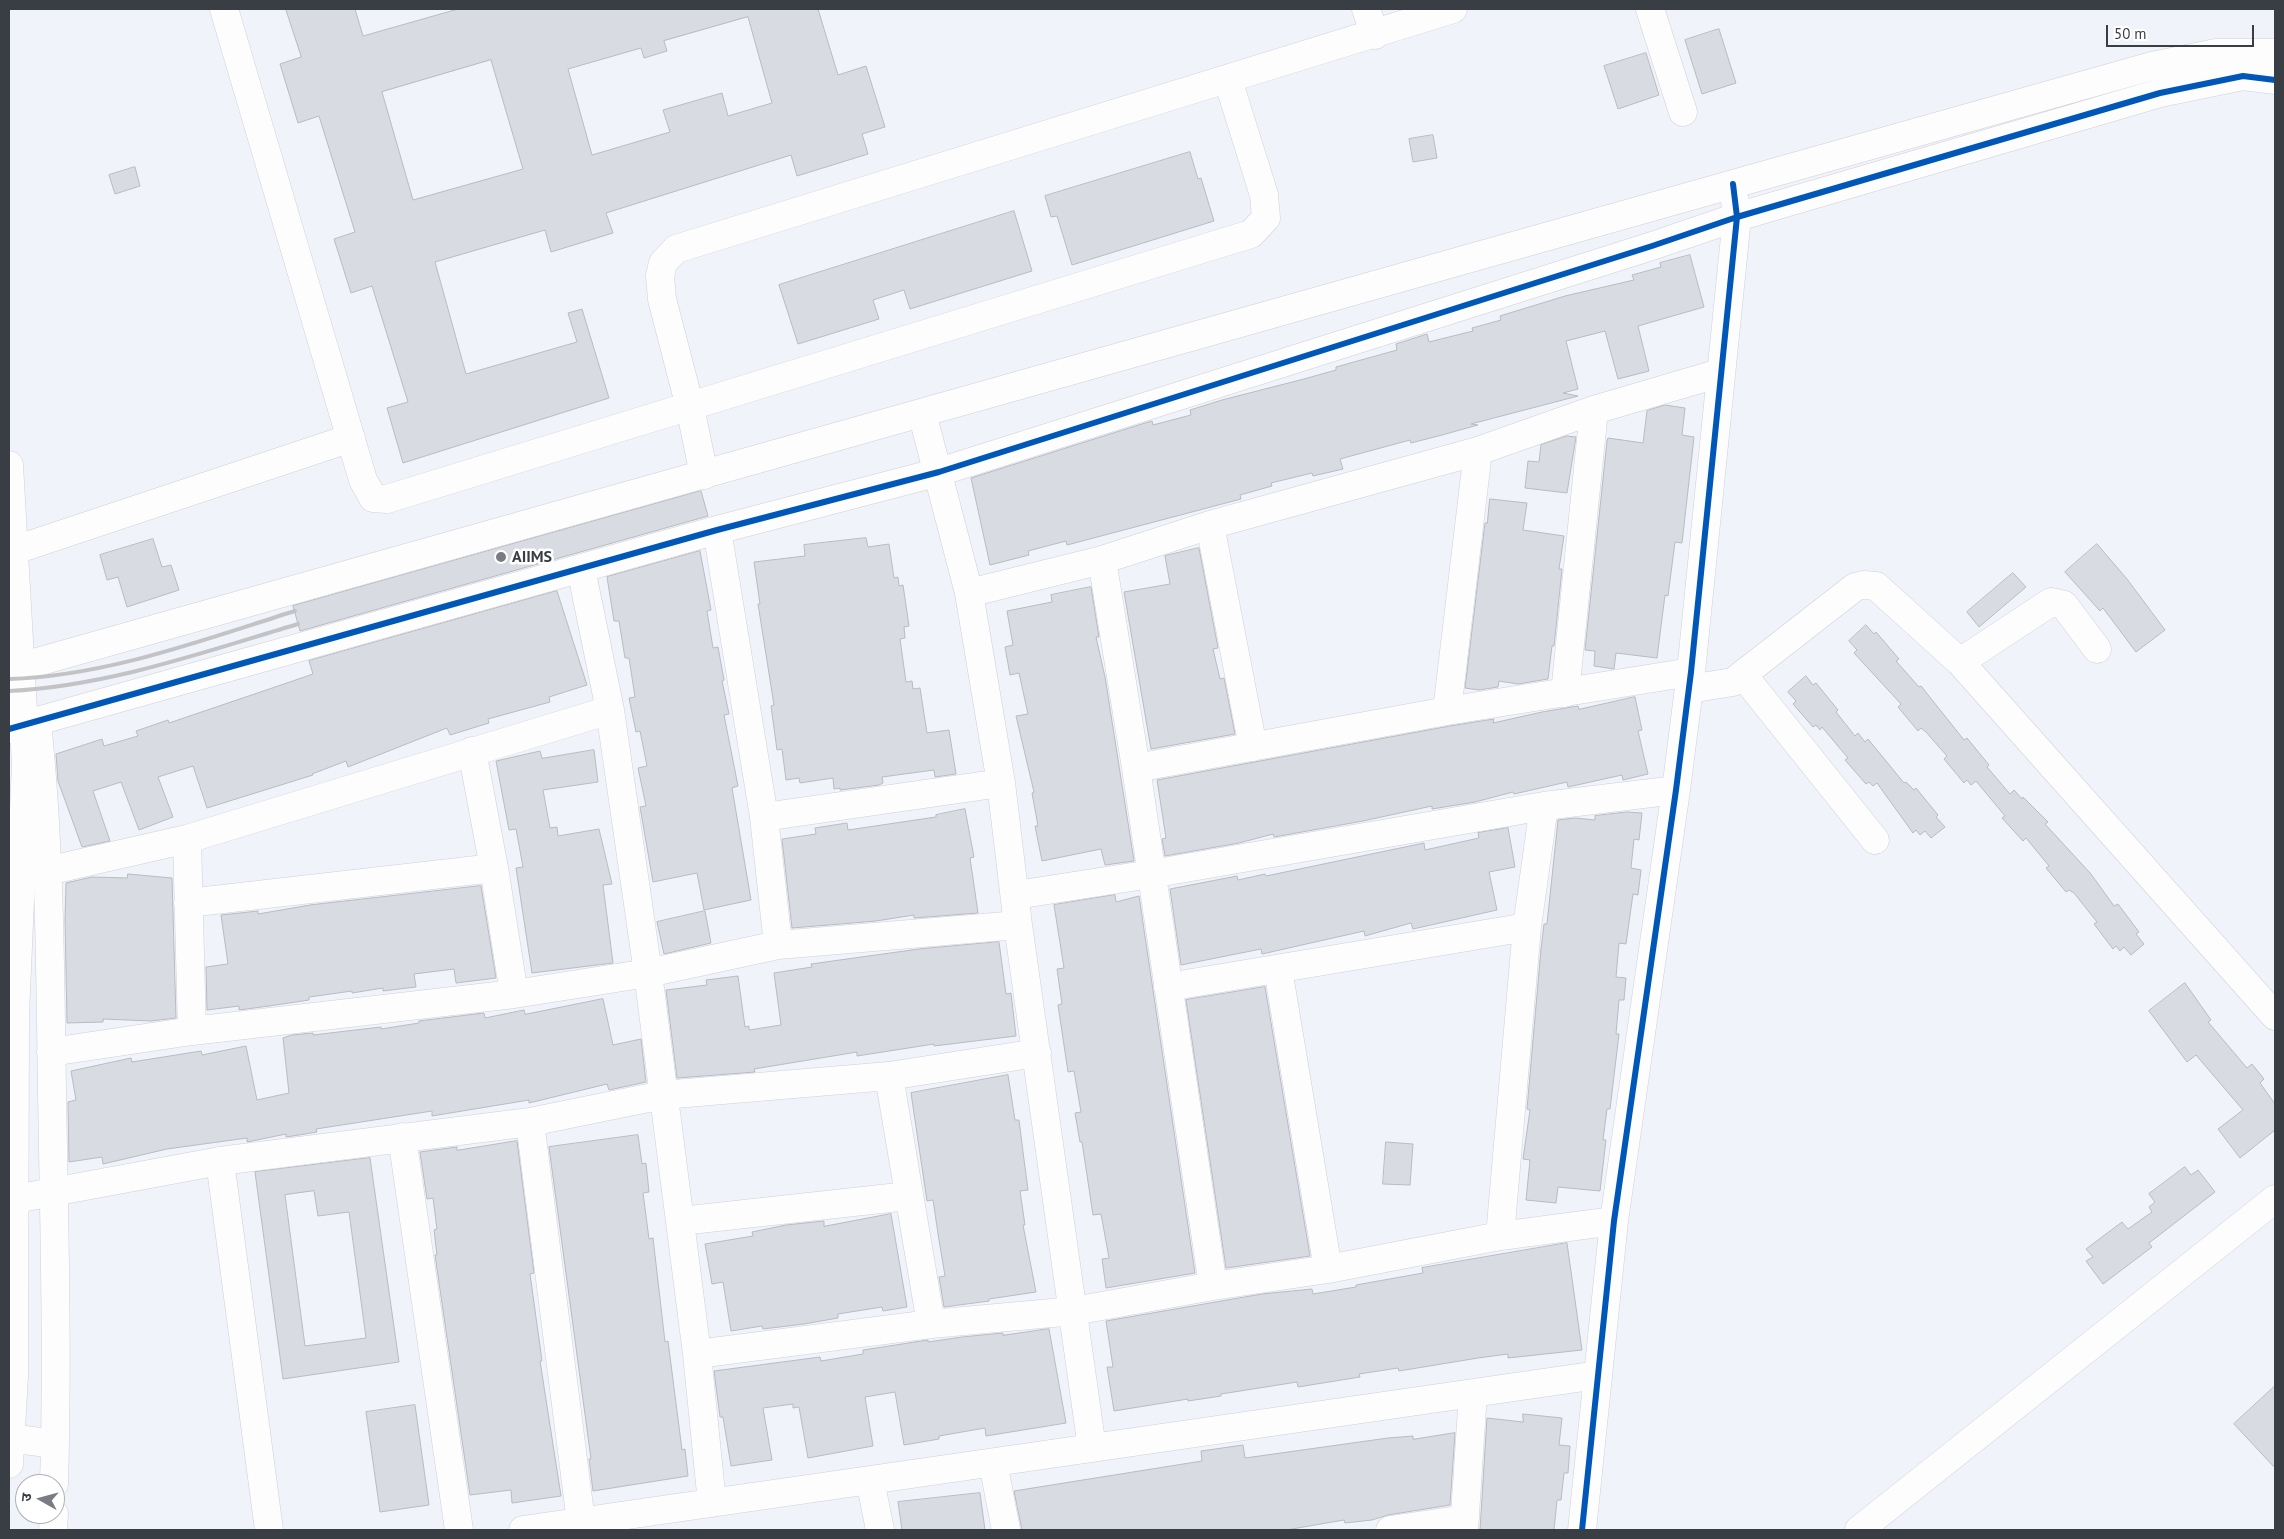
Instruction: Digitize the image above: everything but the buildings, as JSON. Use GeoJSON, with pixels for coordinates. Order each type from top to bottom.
{"type":"FeatureCollection","features":[{"type":"Feature","properties":{"kind":"street"},"geometry":{"type":"LineString","coordinates":[[224,9],[364,480],[373,498],[387,499],[1251,234],[1266,218],[1264,195],[1228,80]]}},
{"type":"Feature","properties":{"kind":"street"},"geometry":{"type":"LineString","coordinates":[[1366,9],[1375,35]]}},
{"type":"Feature","properties":{"kind":"street"},"geometry":{"type":"LineString","coordinates":[[704,475],[690,407],[662,299],[660,276],[663,263],[676,249],[1375,35],[1453,9]]}},
{"type":"Feature","properties":{"kind":"street"},"geometry":{"type":"LineString","coordinates":[[1650,9],[1683,112]]}},
{"type":"Feature","properties":{"kind":"street"},"geometry":{"type":"LineString","coordinates":[[15,668],[2184,58],[2216,53],[2275,53]]}},
{"type":"Feature","properties":{"kind":"street"},"geometry":{"type":"LineString","coordinates":[[24,726],[717,530],[939,472],[1652,246],[1737,217],[2160,92],[2243,76],[2275,80]]}},
{"type":"Feature","properties":{"kind":"street"},"geometry":{"type":"LineString","coordinates":[[1582,1530],[1614,1221],[1690,681],[1737,217],[1733,184]]}},
{"type":"Feature","properties":{"kind":"street"},"geometry":{"type":"LineString","coordinates":[[969,593],[1102,560],[1210,525],[1478,451],[1594,410],[1720,373]]}},
{"type":"Feature","properties":{"kind":"street"},"geometry":{"type":"LineString","coordinates":[[1565,692],[1594,410]]}},
{"type":"Feature","properties":{"kind":"street"},"geometry":{"type":"LineString","coordinates":[[922,413],[939,472],[969,593],[1001,783],[1016,895],[1018,925],[1092,1448]]}},
{"type":"Feature","properties":{"kind":"street"},"geometry":{"type":"LineString","coordinates":[[15,550],[351,438]]}},
{"type":"Feature","properties":{"kind":"street"},"geometry":{"type":"LineString","coordinates":[[1447,711],[1478,451]]}},
{"type":"Feature","properties":{"kind":"street"},"geometry":{"type":"LineString","coordinates":[[9,465],[15,550],[15,668],[24,726],[26,764],[15,1014],[15,1200],[10,1447],[55,1444]]}},
{"type":"Feature","properties":{"kind":"street"},"geometry":{"type":"LineString","coordinates":[[1210,525],[1253,747]]}},
{"type":"Feature","properties":{"kind":"street"},"geometry":{"type":"LineString","coordinates":[[717,530],[764,817],[778,945]]}},
{"type":"Feature","properties":{"kind":"street"},"geometry":{"type":"LineString","coordinates":[[1102,560],[1136,768],[1214,1286]]}},
{"type":"Feature","properties":{"kind":"street"},"geometry":{"type":"LineString","coordinates":[[581,569],[610,710],[648,973],[681,1221],[712,1503]]}},
{"type":"Feature","properties":{"kind":"street"},"geometry":{"type":"LineString","coordinates":[[1136,768],[1447,711],[1565,692],[1690,681],[1724,685],[1743,675],[1856,587],[1863,584],[1876,586],[1960,662],[2275,1016]]}},
{"type":"Feature","properties":{"kind":"street"},"geometry":{"type":"LineString","coordinates":[[1960,662],[2051,602],[2064,605],[2097,649]]}},
{"type":"Feature","properties":{"kind":"street"},"geometry":{"type":"LineString","coordinates":[[1743,675],[1875,840]]}},
{"type":"Feature","properties":{"kind":"street"},"geometry":{"type":"LineString","coordinates":[[47,871],[187,839],[610,710]]}},
{"type":"Feature","properties":{"kind":"street"},"geometry":{"type":"LineString","coordinates":[[24,726],[44,791],[54,1193],[54,1474]]}},
{"type":"Feature","properties":{"kind":"street"},"geometry":{"type":"LineString","coordinates":[[472,751],[494,868],[514,994]]}},
{"type":"Feature","properties":{"kind":"street"},"geometry":{"type":"LineString","coordinates":[[764,817],[1001,783]]}},
{"type":"Feature","properties":{"kind":"street"},"geometry":{"type":"LineString","coordinates":[[1016,895],[1152,874],[1544,806],[1676,790]]}},
{"type":"Feature","properties":{"kind":"street"},"geometry":{"type":"LineString","coordinates":[[1500,1236],[1527,927],[1544,806]]}},
{"type":"Feature","properties":{"kind":"street"},"geometry":{"type":"LineString","coordinates":[[187,839],[192,1031]]}},
{"type":"Feature","properties":{"kind":"street"},"geometry":{"type":"LineString","coordinates":[[188,903],[494,868]]}},
{"type":"Feature","properties":{"kind":"street"},"geometry":{"type":"LineString","coordinates":[[51,1052],[192,1031],[514,994],[648,973],[778,945],[1018,925]]}},
{"type":"Feature","properties":{"kind":"street"},"geometry":{"type":"LineString","coordinates":[[1168,987],[1527,927]]}},
{"type":"Feature","properties":{"kind":"street"},"geometry":{"type":"LineString","coordinates":[[1278,969],[1328,1269]]}},
{"type":"Feature","properties":{"kind":"street"},"geometry":{"type":"LineString","coordinates":[[15,1200],[220,1161],[530,1122],[663,1095],[889,1076],[1037,1052]]}},
{"type":"Feature","properties":{"kind":"street"},"geometry":{"type":"LineString","coordinates":[[889,1076],[931,1324]]}},
{"type":"Feature","properties":{"kind":"street"},"geometry":{"type":"LineString","coordinates":[[530,1122],[581,1522]]}},
{"type":"Feature","properties":{"kind":"street"},"geometry":{"type":"LineString","coordinates":[[402,1138],[459,1530]]}},
{"type":"Feature","properties":{"kind":"street"},"geometry":{"type":"LineString","coordinates":[[220,1161],[269,1530]]}},
{"type":"Feature","properties":{"kind":"street"},"geometry":{"type":"LineString","coordinates":[[681,1221],[908,1196]]}},
{"type":"Feature","properties":{"kind":"street"},"geometry":{"type":"LineString","coordinates":[[1859,1530],[2275,1199]]}},
{"type":"Feature","properties":{"kind":"street"},"geometry":{"type":"LineString","coordinates":[[697,1354],[931,1324],[1074,1311],[1214,1286],[1328,1269],[1500,1236],[1614,1221]]}},
{"type":"Feature","properties":{"kind":"street"},"geometry":{"type":"LineString","coordinates":[[523,1530],[1598,1375]]}},
{"type":"Feature","properties":{"kind":"street"},"geometry":{"type":"LineString","coordinates":[[1390,1530],[1465,1525],[1473,1393]]}},
{"type":"Feature","properties":{"kind":"street"},"geometry":{"type":"LineString","coordinates":[[993,1463],[1006,1530]]}},
{"type":"Feature","properties":{"kind":"street"},"geometry":{"type":"LineString","coordinates":[[870,1480],[880,1530]]}},
{"type":"Feature","properties":{"kind":"railway"},"geometry":{"type":"LineString","coordinates":[[9,679],[46,676],[118,664],[154,655],[295,611]]}},
{"type":"Feature","properties":{"kind":"railway"},"geometry":{"type":"LineString","coordinates":[[9,691],[46,688],[119,675],[298,624]]}},
{"type":"Feature","properties":{"kind":"cycle path"},"geometry":{"type":"LineString","coordinates":[[9,729],[717,530],[939,472],[1652,246],[1737,217],[2160,93],[2243,76],[2275,80]]}},
{"type":"Feature","properties":{"kind":"cycle path"},"geometry":{"type":"LineString","coordinates":[[1582,1530],[1614,1221],[1676,790],[1691,672],[1737,217],[1733,184]]}},
{"type":"Feature","properties":{"kind":"place","name":"AIIMS"},"geometry":{"type":"Point","coordinates":[501,557]}}]}
